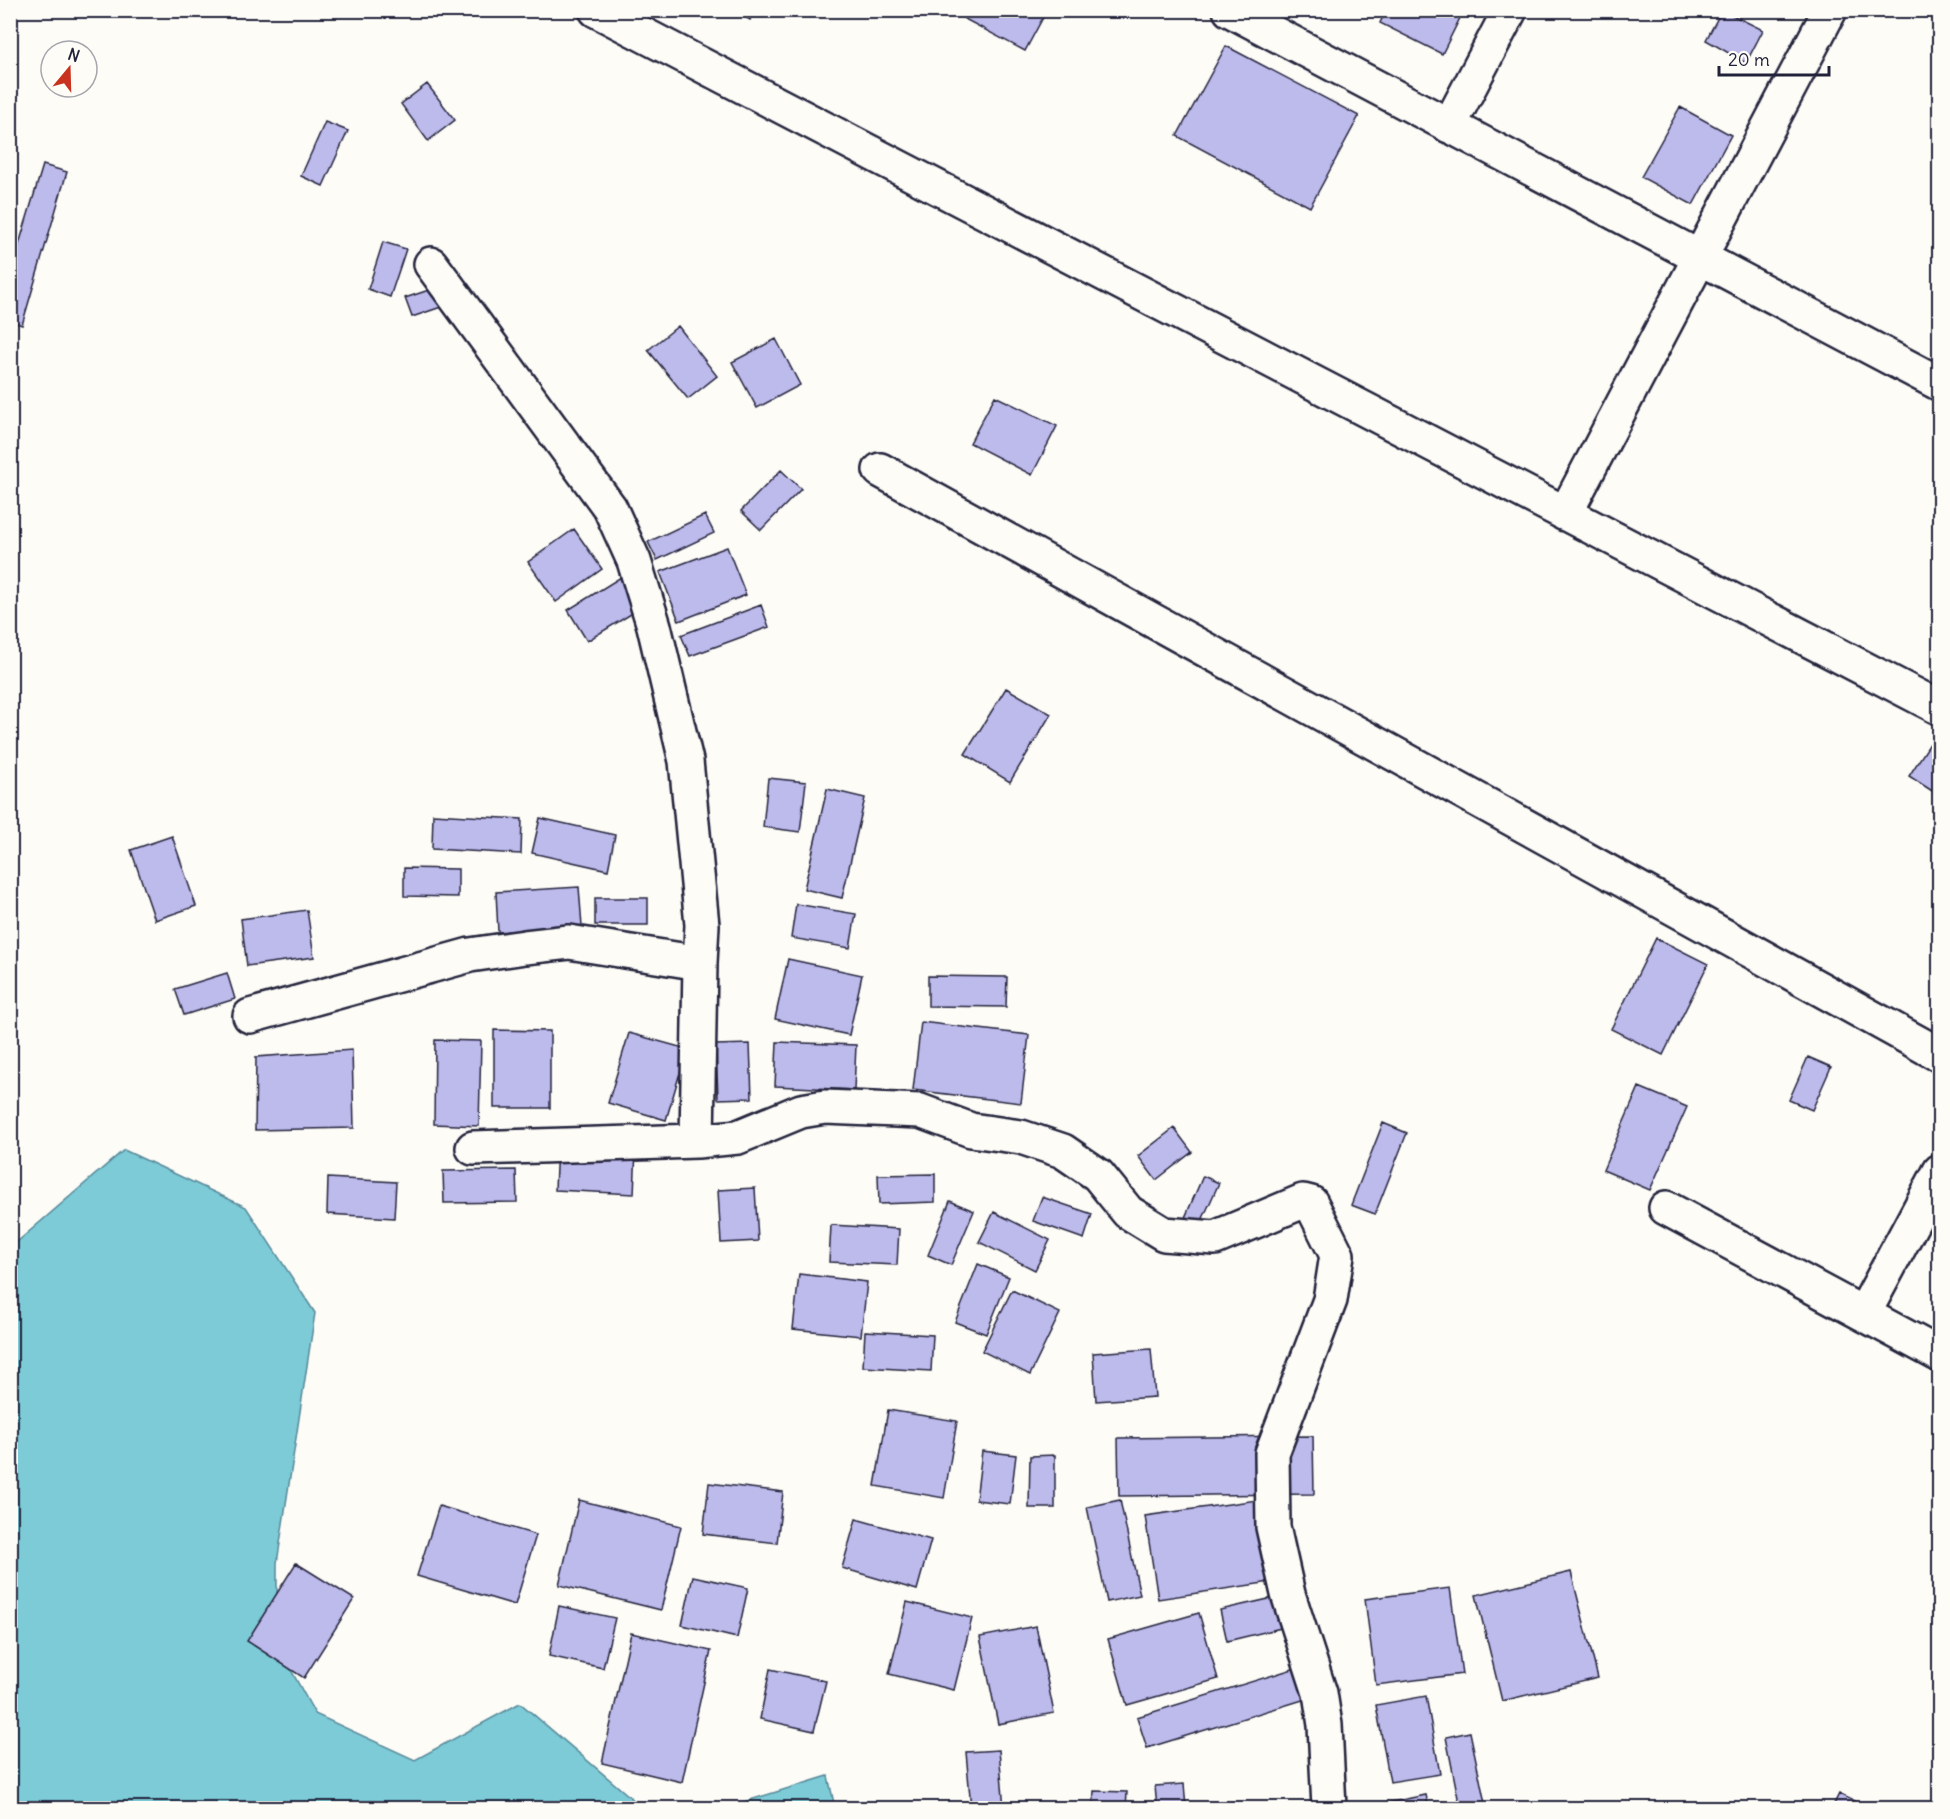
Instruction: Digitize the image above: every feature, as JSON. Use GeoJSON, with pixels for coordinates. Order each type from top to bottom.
{"type":"FeatureCollection","features":[{"type":"Feature","properties":{"kind":"street"},"geometry":{"type":"LineString","coordinates":[[596,10],[636,20],[1565,513],[1940,708]]}},
{"type":"Feature","properties":{"kind":"street"},"geometry":{"type":"LineString","coordinates":[[1230,10],[1939,382]]}},
{"type":"Feature","properties":{"kind":"street"},"geometry":{"type":"LineString","coordinates":[[1449,126],[1510,10]]}},
{"type":"Feature","properties":{"kind":"street"},"geometry":{"type":"LineString","coordinates":[[1565,513],[1830,10]]}},
{"type":"Feature","properties":{"kind":"street"},"geometry":{"type":"LineString","coordinates":[[431,264],[610,508],[634,561],[654,626],[686,761],[702,925],[697,1141]]}},
{"type":"Feature","properties":{"kind":"street"},"geometry":{"type":"LineString","coordinates":[[880,470],[1940,1055]]}},
{"type":"Feature","properties":{"kind":"street"},"geometry":{"type":"LineString","coordinates":[[250,1016],[470,956],[525,947],[569,942],[700,963]]}},
{"type":"Feature","properties":{"kind":"street"},"geometry":{"type":"LineString","coordinates":[[473,1148],[697,1141],[738,1137],[801,1111],[825,1107],[920,1110],[972,1130],[1021,1137],[1063,1151],[1098,1174],[1128,1212],[1164,1234],[1215,1238],[1303,1201],[1311,1203],[1337,1256],[1330,1300],[1272,1453],[1273,1527],[1288,1593],[1320,1693],[1325,1725],[1329,1809]]}},
{"type":"Feature","properties":{"kind":"street"},"geometry":{"type":"LineString","coordinates":[[1864,1313],[1940,1172]]}},
{"type":"Feature","properties":{"kind":"street"},"geometry":{"type":"LineString","coordinates":[[1666,1208],[1940,1355]]}},
{"type":"Feature","properties":{"kind":"water"},"geometry":{"type":"Polygon","coordinates":[[[124,1150],[246,1207],[315,1313],[277,1563],[277,1644],[315,1714],[415,1760],[520,1703],[643,1808],[11,1808],[10,1248],[124,1150]]]}},
{"type":"Feature","properties":{"kind":"water"},"geometry":{"type":"Polygon","coordinates":[[[828,1776],[835,1808],[724,1808],[828,1776]]]}},
{"type":"Feature","properties":{"kind":"building"},"geometry":{"type":"Polygon","coordinates":[[[732,10],[755,10],[750,20],[732,10]]]}},
{"type":"Feature","properties":{"kind":"building"},"geometry":{"type":"Polygon","coordinates":[[[948,10],[1047,10],[1025,51],[948,10]]]}},
{"type":"Feature","properties":{"kind":"building"},"geometry":{"type":"Polygon","coordinates":[[[1386,10],[1464,10],[1442,54],[1380,23],[1386,10]]]}},
{"type":"Feature","properties":{"kind":"building"},"geometry":{"type":"Polygon","coordinates":[[[1722,10],[1763,30],[1746,63],[1706,40],[1722,10]]]}},
{"type":"Feature","properties":{"kind":"building"},"geometry":{"type":"Polygon","coordinates":[[[1226,46],[1359,116],[1310,207],[1177,136],[1226,46]]]}},
{"type":"Feature","properties":{"kind":"building"},"geometry":{"type":"Polygon","coordinates":[[[427,84],[455,120],[428,141],[401,104],[427,84]]]}},
{"type":"Feature","properties":{"kind":"building"},"geometry":{"type":"Polygon","coordinates":[[[1680,107],[1731,135],[1693,205],[1641,177],[1680,107]]]}},
{"type":"Feature","properties":{"kind":"building"},"geometry":{"type":"Polygon","coordinates":[[[325,122],[348,131],[323,186],[301,176],[325,122]]]}},
{"type":"Feature","properties":{"kind":"building"},"geometry":{"type":"Polygon","coordinates":[[[43,165],[67,172],[22,325],[10,321],[10,274],[43,165]]]}},
{"type":"Feature","properties":{"kind":"building"},"geometry":{"type":"Polygon","coordinates":[[[383,242],[406,249],[390,297],[368,289],[383,242]]]}},
{"type":"Feature","properties":{"kind":"building"},"geometry":{"type":"Polygon","coordinates":[[[438,287],[444,306],[412,317],[405,298],[438,287]]]}},
{"type":"Feature","properties":{"kind":"building"},"geometry":{"type":"Polygon","coordinates":[[[678,326],[717,376],[688,399],[648,350],[678,326]]]}},
{"type":"Feature","properties":{"kind":"building"},"geometry":{"type":"Polygon","coordinates":[[[776,339],[800,385],[757,408],[732,362],[776,339]]]}},
{"type":"Feature","properties":{"kind":"building"},"geometry":{"type":"Polygon","coordinates":[[[995,396],[1057,426],[1032,475],[970,443],[995,396]]]}},
{"type":"Feature","properties":{"kind":"building"},"geometry":{"type":"Polygon","coordinates":[[[781,470],[801,489],[761,530],[741,511],[781,470]]]}},
{"type":"Feature","properties":{"kind":"building"},"geometry":{"type":"Polygon","coordinates":[[[705,515],[714,533],[657,560],[648,542],[705,515]]]}},
{"type":"Feature","properties":{"kind":"building"},"geometry":{"type":"Polygon","coordinates":[[[574,529],[602,569],[556,602],[528,562],[574,529]]]}},
{"type":"Feature","properties":{"kind":"building"},"geometry":{"type":"Polygon","coordinates":[[[727,547],[746,595],[679,621],[660,572],[727,547]]]}},
{"type":"Feature","properties":{"kind":"building"},"geometry":{"type":"Polygon","coordinates":[[[621,577],[641,608],[587,641],[568,610],[621,577]]]}},
{"type":"Feature","properties":{"kind":"building"},"geometry":{"type":"Polygon","coordinates":[[[761,605],[769,627],[690,656],[681,635],[761,605]]]}},
{"type":"Feature","properties":{"kind":"building"},"geometry":{"type":"Polygon","coordinates":[[[1006,688],[1051,714],[1010,782],[965,754],[1006,688]]]}},
{"type":"Feature","properties":{"kind":"building"},"geometry":{"type":"Polygon","coordinates":[[[1936,734],[1940,737],[1940,796],[1909,776],[1936,734]]]}},
{"type":"Feature","properties":{"kind":"building"},"geometry":{"type":"Polygon","coordinates":[[[768,778],[806,782],[800,832],[763,827],[768,778]]]}},
{"type":"Feature","properties":{"kind":"building"},"geometry":{"type":"Polygon","coordinates":[[[827,789],[865,798],[842,898],[804,889],[827,789]]]}},
{"type":"Feature","properties":{"kind":"building"},"geometry":{"type":"Polygon","coordinates":[[[433,814],[522,819],[521,854],[432,849],[433,814]]]}},
{"type":"Feature","properties":{"kind":"building"},"geometry":{"type":"Polygon","coordinates":[[[540,818],[615,835],[608,870],[532,853],[540,818]]]}},
{"type":"Feature","properties":{"kind":"building"},"geometry":{"type":"Polygon","coordinates":[[[172,836],[196,906],[155,920],[131,850],[172,836]]]}},
{"type":"Feature","properties":{"kind":"building"},"geometry":{"type":"Polygon","coordinates":[[[404,868],[458,869],[458,897],[404,896],[404,868]]]}},
{"type":"Feature","properties":{"kind":"building"},"geometry":{"type":"Polygon","coordinates":[[[579,887],[582,926],[498,932],[496,892],[579,887]]]}},
{"type":"Feature","properties":{"kind":"building"},"geometry":{"type":"Polygon","coordinates":[[[595,898],[648,898],[648,925],[595,925],[595,898]]]}},
{"type":"Feature","properties":{"kind":"building"},"geometry":{"type":"Polygon","coordinates":[[[796,904],[856,914],[850,948],[791,938],[796,904]]]}},
{"type":"Feature","properties":{"kind":"building"},"geometry":{"type":"Polygon","coordinates":[[[307,910],[314,957],[247,966],[241,919],[307,910]]]}},
{"type":"Feature","properties":{"kind":"building"},"geometry":{"type":"Polygon","coordinates":[[[1656,938],[1708,964],[1663,1055],[1611,1029],[1656,938]]]}},
{"type":"Feature","properties":{"kind":"building"},"geometry":{"type":"Polygon","coordinates":[[[788,959],[862,975],[849,1035],[775,1019],[788,959]]]}},
{"type":"Feature","properties":{"kind":"building"},"geometry":{"type":"Polygon","coordinates":[[[227,973],[235,999],[184,1015],[175,989],[227,973]]]}},
{"type":"Feature","properties":{"kind":"building"},"geometry":{"type":"Polygon","coordinates":[[[928,976],[1007,977],[1006,1007],[928,1006],[928,976]]]}},
{"type":"Feature","properties":{"kind":"building"},"geometry":{"type":"Polygon","coordinates":[[[921,1022],[1029,1035],[1021,1103],[913,1090],[921,1022]]]}},
{"type":"Feature","properties":{"kind":"building"},"geometry":{"type":"Polygon","coordinates":[[[494,1030],[550,1031],[550,1108],[494,1108],[494,1030]]]}},
{"type":"Feature","properties":{"kind":"building"},"geometry":{"type":"Polygon","coordinates":[[[629,1033],[687,1049],[666,1120],[608,1103],[629,1033]]]}},
{"type":"Feature","properties":{"kind":"building"},"geometry":{"type":"Polygon","coordinates":[[[435,1040],[481,1041],[479,1126],[434,1124],[435,1040]]]}},
{"type":"Feature","properties":{"kind":"building"},"geometry":{"type":"Polygon","coordinates":[[[777,1042],[856,1045],[854,1090],[775,1086],[777,1042]]]}},
{"type":"Feature","properties":{"kind":"building"},"geometry":{"type":"Polygon","coordinates":[[[750,1044],[752,1098],[718,1099],[716,1045],[750,1044]]]}},
{"type":"Feature","properties":{"kind":"building"},"geometry":{"type":"Polygon","coordinates":[[[352,1050],[354,1128],[255,1130],[256,1057],[352,1050]]]}},
{"type":"Feature","properties":{"kind":"building"},"geometry":{"type":"Polygon","coordinates":[[[1808,1057],[1831,1067],[1812,1110],[1789,1100],[1808,1057]]]}},
{"type":"Feature","properties":{"kind":"building"},"geometry":{"type":"Polygon","coordinates":[[[1639,1087],[1687,1107],[1650,1190],[1603,1170],[1639,1087]]]}},
{"type":"Feature","properties":{"kind":"building"},"geometry":{"type":"Polygon","coordinates":[[[1383,1123],[1407,1133],[1375,1214],[1351,1205],[1383,1123]]]}},
{"type":"Feature","properties":{"kind":"building"},"geometry":{"type":"Polygon","coordinates":[[[1174,1128],[1192,1152],[1156,1180],[1138,1156],[1174,1128]]]}},
{"type":"Feature","properties":{"kind":"building"},"geometry":{"type":"Polygon","coordinates":[[[557,1145],[636,1149],[634,1194],[555,1190],[557,1145]]]}},
{"type":"Feature","properties":{"kind":"building"},"geometry":{"type":"Polygon","coordinates":[[[516,1170],[517,1202],[444,1203],[443,1171],[516,1170]]]}},
{"type":"Feature","properties":{"kind":"building"},"geometry":{"type":"Polygon","coordinates":[[[935,1174],[935,1202],[879,1204],[878,1175],[935,1174]]]}},
{"type":"Feature","properties":{"kind":"building"},"geometry":{"type":"Polygon","coordinates":[[[1203,1176],[1219,1183],[1199,1227],[1184,1220],[1203,1176]]]}},
{"type":"Feature","properties":{"kind":"building"},"geometry":{"type":"Polygon","coordinates":[[[328,1178],[396,1182],[394,1218],[327,1214],[328,1178]]]}},
{"type":"Feature","properties":{"kind":"building"},"geometry":{"type":"Polygon","coordinates":[[[755,1188],[758,1241],[721,1243],[718,1190],[755,1188]]]}},
{"type":"Feature","properties":{"kind":"building"},"geometry":{"type":"Polygon","coordinates":[[[1042,1197],[1092,1214],[1084,1239],[1033,1221],[1042,1197]]]}},
{"type":"Feature","properties":{"kind":"building"},"geometry":{"type":"Polygon","coordinates":[[[950,1201],[974,1211],[951,1265],[928,1255],[950,1201]]]}},
{"type":"Feature","properties":{"kind":"building"},"geometry":{"type":"Polygon","coordinates":[[[994,1212],[1050,1240],[1035,1270],[979,1242],[994,1212]]]}},
{"type":"Feature","properties":{"kind":"building"},"geometry":{"type":"Polygon","coordinates":[[[831,1225],[899,1229],[897,1265],[829,1262],[831,1225]]]}},
{"type":"Feature","properties":{"kind":"building"},"geometry":{"type":"Polygon","coordinates":[[[978,1264],[1009,1277],[986,1334],[955,1322],[978,1264]]]}},
{"type":"Feature","properties":{"kind":"building"},"geometry":{"type":"Polygon","coordinates":[[[799,1274],[867,1282],[861,1336],[793,1329],[799,1274]]]}},
{"type":"Feature","properties":{"kind":"building"},"geometry":{"type":"Polygon","coordinates":[[[1012,1290],[1060,1313],[1030,1375],[982,1351],[1012,1290]]]}},
{"type":"Feature","properties":{"kind":"building"},"geometry":{"type":"Polygon","coordinates":[[[865,1331],[933,1335],[931,1371],[863,1367],[865,1331]]]}},
{"type":"Feature","properties":{"kind":"building"},"geometry":{"type":"Polygon","coordinates":[[[1151,1349],[1155,1397],[1096,1401],[1093,1353],[1151,1349]]]}},
{"type":"Feature","properties":{"kind":"building"},"geometry":{"type":"Polygon","coordinates":[[[888,1410],[957,1421],[944,1498],[875,1486],[888,1410]]]}},
{"type":"Feature","properties":{"kind":"building"},"geometry":{"type":"Polygon","coordinates":[[[1313,1436],[1314,1494],[1119,1496],[1118,1438],[1313,1436]]]}},
{"type":"Feature","properties":{"kind":"building"},"geometry":{"type":"Polygon","coordinates":[[[982,1451],[1016,1455],[1010,1504],[976,1500],[982,1451]]]}},
{"type":"Feature","properties":{"kind":"building"},"geometry":{"type":"Polygon","coordinates":[[[1055,1455],[1055,1508],[1029,1508],[1030,1456],[1055,1455]]]}},
{"type":"Feature","properties":{"kind":"building"},"geometry":{"type":"Polygon","coordinates":[[[709,1483],[783,1492],[777,1543],[703,1534],[709,1483]]]}},
{"type":"Feature","properties":{"kind":"building"},"geometry":{"type":"Polygon","coordinates":[[[1278,1497],[1291,1579],[1158,1599],[1145,1516],[1278,1497]]]}},
{"type":"Feature","properties":{"kind":"building"},"geometry":{"type":"Polygon","coordinates":[[[579,1500],[681,1526],[661,1610],[559,1585],[579,1500]]]}},
{"type":"Feature","properties":{"kind":"building"},"geometry":{"type":"Polygon","coordinates":[[[1120,1500],[1140,1595],[1107,1602],[1087,1507],[1120,1500]]]}},
{"type":"Feature","properties":{"kind":"building"},"geometry":{"type":"Polygon","coordinates":[[[439,1506],[536,1535],[515,1605],[417,1576],[439,1506]]]}},
{"type":"Feature","properties":{"kind":"building"},"geometry":{"type":"Polygon","coordinates":[[[856,1519],[931,1540],[917,1590],[842,1568],[856,1519]]]}},
{"type":"Feature","properties":{"kind":"building"},"geometry":{"type":"Polygon","coordinates":[[[296,1563],[354,1599],[304,1678],[247,1641],[296,1563]]]}},
{"type":"Feature","properties":{"kind":"building"},"geometry":{"type":"Polygon","coordinates":[[[1571,1572],[1598,1678],[1502,1701],[1476,1595],[1571,1572]]]}},
{"type":"Feature","properties":{"kind":"building"},"geometry":{"type":"Polygon","coordinates":[[[693,1576],[748,1588],[737,1638],[682,1625],[693,1576]]]}},
{"type":"Feature","properties":{"kind":"building"},"geometry":{"type":"Polygon","coordinates":[[[1450,1588],[1462,1674],[1376,1685],[1365,1599],[1450,1588]]]}},
{"type":"Feature","properties":{"kind":"building"},"geometry":{"type":"Polygon","coordinates":[[[1295,1593],[1302,1623],[1227,1641],[1220,1610],[1295,1593]]]}},
{"type":"Feature","properties":{"kind":"building"},"geometry":{"type":"Polygon","coordinates":[[[907,1602],[972,1618],[954,1690],[889,1674],[907,1602]]]}},
{"type":"Feature","properties":{"kind":"building"},"geometry":{"type":"Polygon","coordinates":[[[559,1606],[615,1618],[603,1668],[549,1656],[559,1606]]]}},
{"type":"Feature","properties":{"kind":"building"},"geometry":{"type":"Polygon","coordinates":[[[1199,1613],[1218,1679],[1127,1705],[1108,1639],[1199,1613]]]}},
{"type":"Feature","properties":{"kind":"building"},"geometry":{"type":"Polygon","coordinates":[[[1036,1626],[1054,1713],[998,1724],[980,1637],[1036,1626]]]}},
{"type":"Feature","properties":{"kind":"building"},"geometry":{"type":"Polygon","coordinates":[[[631,1633],[711,1651],[682,1782],[602,1763],[631,1633]]]}},
{"type":"Feature","properties":{"kind":"building"},"geometry":{"type":"Polygon","coordinates":[[[1296,1668],[1306,1699],[1147,1748],[1137,1717],[1296,1668]]]}},
{"type":"Feature","properties":{"kind":"building"},"geometry":{"type":"Polygon","coordinates":[[[770,1669],[826,1681],[814,1731],[760,1719],[770,1669]]]}},
{"type":"Feature","properties":{"kind":"building"},"geometry":{"type":"Polygon","coordinates":[[[1426,1696],[1440,1774],[1390,1782],[1376,1705],[1426,1696]]]}},
{"type":"Feature","properties":{"kind":"building"},"geometry":{"type":"Polygon","coordinates":[[[1470,1732],[1486,1808],[1460,1808],[1446,1737],[1470,1732]]]}},
{"type":"Feature","properties":{"kind":"building"},"geometry":{"type":"Polygon","coordinates":[[[999,1750],[1004,1808],[971,1808],[966,1752],[999,1750]]]}},
{"type":"Feature","properties":{"kind":"building"},"geometry":{"type":"Polygon","coordinates":[[[1184,1784],[1186,1808],[1157,1808],[1155,1786],[1184,1784]]]}},
{"type":"Feature","properties":{"kind":"building"},"geometry":{"type":"Polygon","coordinates":[[[1094,1791],[1127,1792],[1126,1808],[1093,1808],[1094,1791]]]}},
{"type":"Feature","properties":{"kind":"building"},"geometry":{"type":"Polygon","coordinates":[[[1839,1794],[1869,1808],[1832,1808],[1839,1794]]]}},
{"type":"Feature","properties":{"kind":"building"},"geometry":{"type":"Polygon","coordinates":[[[1426,1795],[1429,1808],[1373,1808],[1372,1806],[1426,1795]]]}}]}
